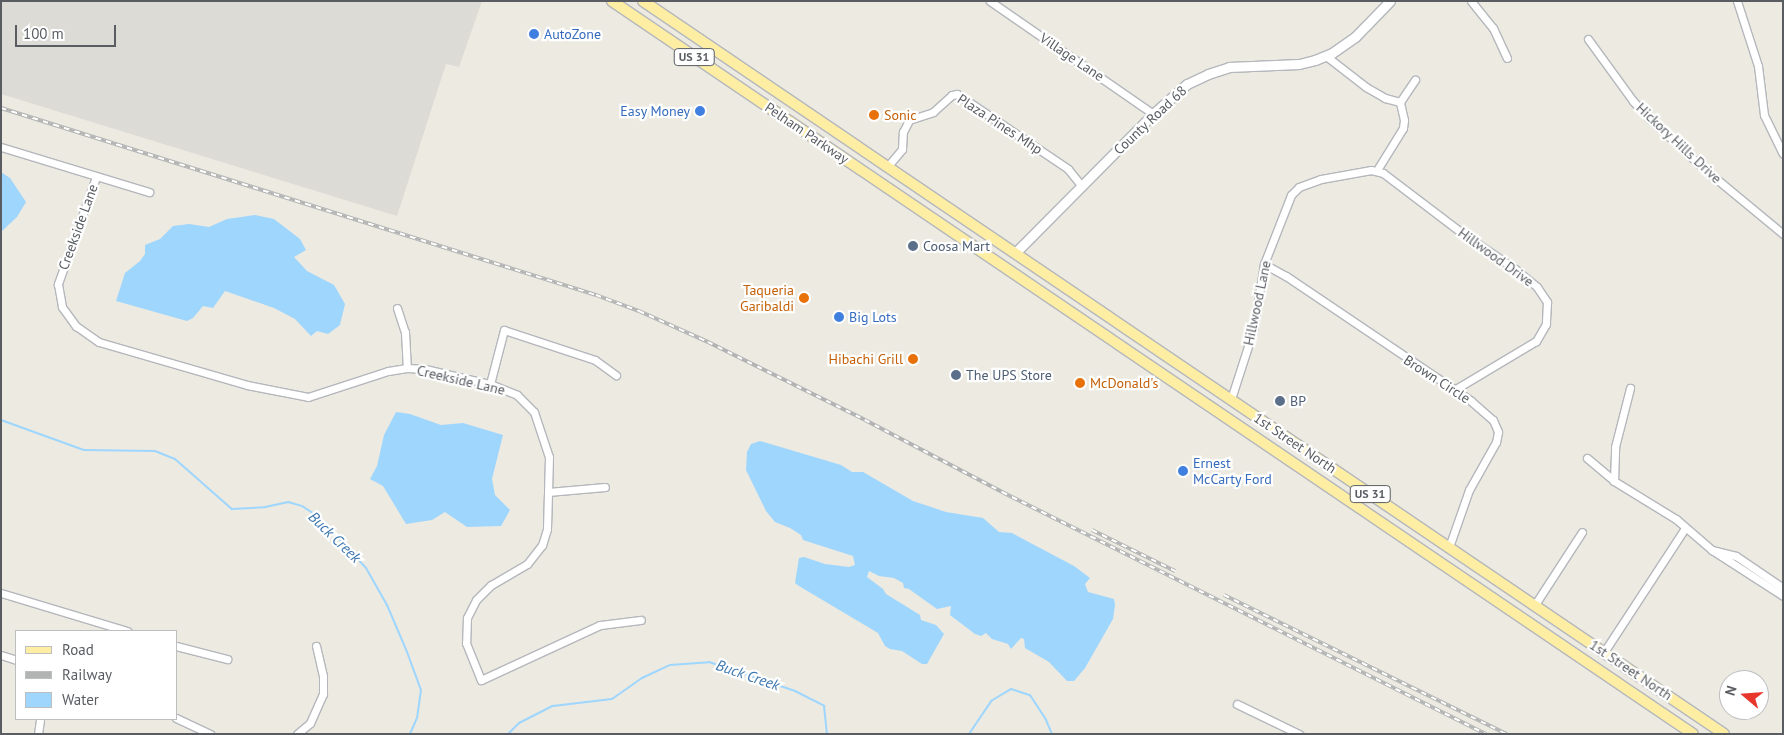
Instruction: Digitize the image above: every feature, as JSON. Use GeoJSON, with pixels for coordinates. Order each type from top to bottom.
{"type":"FeatureCollection","features":[{"type":"Feature","properties":{"kind":"main road","name":"Pelham Parkway"},"geometry":{"type":"LineString","coordinates":[[612,1],[1002,265]]}},
{"type":"Feature","properties":{"kind":"main road","name":"Pelham Parkway"},"geometry":{"type":"LineString","coordinates":[[643,1],[1016,253]]}},
{"type":"Feature","properties":{"kind":"main road"},"geometry":{"type":"LineString","coordinates":[[660,35],[670,19]]}},
{"type":"Feature","properties":{"kind":"main road"},"geometry":{"type":"LineString","coordinates":[[767,106],[778,92]]}},
{"type":"Feature","properties":{"kind":"main road"},"geometry":{"type":"LineString","coordinates":[[856,166],[864,151]]}},
{"type":"Feature","properties":{"kind":"main road"},"geometry":{"type":"LineString","coordinates":[[1002,265],[1016,253]]}},
{"type":"Feature","properties":{"kind":"main road","name":"1st Street North"},"geometry":{"type":"LineString","coordinates":[[1016,253],[1724,734]]}},
{"type":"Feature","properties":{"kind":"main road","name":"1st Street North"},"geometry":{"type":"LineString","coordinates":[[1002,265],[1693,734]]}},
{"type":"Feature","properties":{"kind":"main road"},"geometry":{"type":"LineString","coordinates":[[1076,315],[1086,301]]}},
{"type":"Feature","properties":{"kind":"main road"},"geometry":{"type":"LineString","coordinates":[[1146,362],[1154,348]]}},
{"type":"Feature","properties":{"kind":"main road"},"geometry":{"type":"LineString","coordinates":[[1224,415],[1231,399]]}},
{"type":"Feature","properties":{"kind":"main road"},"geometry":{"type":"LineString","coordinates":[[1275,450],[1286,436]]}},
{"type":"Feature","properties":{"kind":"main road"},"geometry":{"type":"LineString","coordinates":[[1357,506],[1366,491]]}},
{"type":"Feature","properties":{"kind":"main road"},"geometry":{"type":"LineString","coordinates":[[1439,561],[1449,547]]}},
{"type":"Feature","properties":{"kind":"main road"},"geometry":{"type":"LineString","coordinates":[[1526,620],[1534,606]]}},
{"type":"Feature","properties":{"kind":"main road"},"geometry":{"type":"LineString","coordinates":[[1592,665],[1604,652]]}},
{"type":"Feature","properties":{"kind":"main road"},"geometry":{"type":"LineString","coordinates":[[1664,714],[1666,694]]}},
{"type":"Feature","properties":{"kind":"street","name":"Village Lane"},"geometry":{"type":"LineString","coordinates":[[990,1],[1153,114]]}},
{"type":"Feature","properties":{"kind":"street","name":"County Road 68"},"geometry":{"type":"LineString","coordinates":[[1016,253],[1153,114],[1187,84],[1220,70],[1246,65],[1299,64],[1326,56],[1355,37],[1390,1]]}},
{"type":"Feature","properties":{"kind":"street"},"geometry":{"type":"LineString","coordinates":[[1471,1],[1493,28],[1507,58]]}},
{"type":"Feature","properties":{"kind":"street"},"geometry":{"type":"LineString","coordinates":[[1737,1],[1757,61],[1764,114],[1783,154]]}},
{"type":"Feature","properties":{"kind":"street","name":"Hickory Hills Drive"},"geometry":{"type":"LineString","coordinates":[[1588,39],[1634,101],[1652,120],[1702,167],[1783,234]]}},
{"type":"Feature","properties":{"kind":"street"},"geometry":{"type":"LineString","coordinates":[[1326,56],[1366,87],[1385,98],[1400,102]]}},
{"type":"Feature","properties":{"kind":"street"},"geometry":{"type":"LineString","coordinates":[[1377,170],[1402,128],[1404,120],[1400,102],[1415,80]]}},
{"type":"Feature","properties":{"kind":"street","name":"Plaza Pines Mhp"},"geometry":{"type":"LineString","coordinates":[[887,167],[902,149],[903,132],[909,120],[913,116],[928,114],[952,95],[957,94],[1068,169],[1082,186]]}},
{"type":"Feature","properties":{"kind":"street"},"geometry":{"type":"LineString","coordinates":[[1,147],[149,192]]}},
{"type":"Feature","properties":{"kind":"street","name":"Hillwood Lane"},"geometry":{"type":"LineString","coordinates":[[1231,399],[1253,330],[1264,264],[1278,223],[1294,191],[1326,178],[1377,170]]}},
{"type":"Feature","properties":{"kind":"street","name":"Hillwood Drive"},"geometry":{"type":"LineString","coordinates":[[1377,170],[1537,286],[1547,302],[1546,324],[1536,341],[1454,390]]}},
{"type":"Feature","properties":{"kind":"street","name":"Creekside Lane"},"geometry":{"type":"LineString","coordinates":[[96,177],[58,284],[62,308],[76,326],[99,342],[247,385],[308,397],[388,371],[407,368],[425,370],[490,384],[517,395],[534,412],[549,457],[547,528],[542,545],[527,564],[491,585],[476,600],[467,618],[466,643],[482,680],[600,625],[641,620]]}},
{"type":"Feature","properties":{"kind":"street","name":"Brown Circle"},"geometry":{"type":"LineString","coordinates":[[1264,264],[1286,276],[1490,416],[1498,432],[1494,448],[1469,490],[1449,547]]}},
{"type":"Feature","properties":{"kind":"street"},"geometry":{"type":"LineString","coordinates":[[397,308],[405,332],[407,368]]}},
{"type":"Feature","properties":{"kind":"street"},"geometry":{"type":"LineString","coordinates":[[490,384],[504,330],[595,360],[616,376]]}},
{"type":"Feature","properties":{"kind":"street"},"geometry":{"type":"LineString","coordinates":[[1614,481],[1615,447],[1630,388]]}},
{"type":"Feature","properties":{"kind":"street"},"geometry":{"type":"LineString","coordinates":[[1587,458],[1614,481],[1661,508],[1712,550],[1783,596]]}},
{"type":"Feature","properties":{"kind":"street"},"geometry":{"type":"LineString","coordinates":[[548,492],[605,487]]}},
{"type":"Feature","properties":{"kind":"street"},"geometry":{"type":"LineString","coordinates":[[1604,652],[1685,528]]}},
{"type":"Feature","properties":{"kind":"street"},"geometry":{"type":"LineString","coordinates":[[1534,606],[1582,532]]}},
{"type":"Feature","properties":{"kind":"street"},"geometry":{"type":"LineString","coordinates":[[1712,550],[1736,556],[1783,588]]}},
{"type":"Feature","properties":{"kind":"street"},"geometry":{"type":"LineString","coordinates":[[1,593],[125,630]]}},
{"type":"Feature","properties":{"kind":"street"},"geometry":{"type":"LineString","coordinates":[[297,734],[309,724],[319,707],[324,686],[316,646]]}},
{"type":"Feature","properties":{"kind":"street"},"geometry":{"type":"LineString","coordinates":[[178,647],[227,659]]}},
{"type":"Feature","properties":{"kind":"street"},"geometry":{"type":"LineString","coordinates":[[1,655],[15,660]]}},
{"type":"Feature","properties":{"kind":"street"},"geometry":{"type":"LineString","coordinates":[[1237,704],[1299,734]]}},
{"type":"Feature","properties":{"kind":"street"},"geometry":{"type":"LineString","coordinates":[[178,719],[211,734]]}},
{"type":"Feature","properties":{"kind":"street"},"geometry":{"type":"LineString","coordinates":[[38,734],[40,720]]}},
{"type":"Feature","properties":{"kind":"shaded area"},"geometry":{"type":"Polygon","coordinates":[[[1,1],[482,1],[459,67],[446,64],[397,216],[1,94],[1,1]]]}},
{"type":"Feature","properties":{"kind":"water"},"geometry":{"type":"Polygon","coordinates":[[[1,172],[10,178],[26,202],[17,217],[1,232],[1,172]]]}},
{"type":"Feature","properties":{"kind":"water"},"geometry":{"type":"Polygon","coordinates":[[[255,215],[274,219],[300,239],[306,250],[294,257],[307,271],[334,285],[345,304],[340,325],[328,334],[317,331],[311,336],[295,319],[274,308],[225,291],[213,308],[203,306],[193,318],[187,321],[116,301],[125,273],[140,261],[145,254],[145,245],[160,239],[173,226],[189,224],[209,227],[227,219],[255,215]]]}},
{"type":"Feature","properties":{"kind":"water"},"geometry":{"type":"Polygon","coordinates":[[[396,412],[410,414],[441,425],[463,423],[503,435],[492,479],[495,495],[510,510],[501,526],[467,527],[445,512],[432,520],[406,524],[383,486],[370,479],[377,466],[384,435],[396,412]]]}},
{"type":"Feature","properties":{"kind":"water"},"geometry":{"type":"Polygon","coordinates":[[[760,441],[841,465],[852,472],[863,472],[913,501],[946,512],[983,518],[999,532],[1012,533],[1074,566],[1090,578],[1085,584],[1088,592],[1114,599],[1115,605],[1113,619],[1085,668],[1074,681],[1067,681],[1049,662],[1025,648],[1024,639],[1021,638],[1011,649],[1008,644],[992,639],[986,633],[981,636],[975,634],[950,615],[951,606],[937,609],[909,589],[904,588],[903,583],[894,578],[879,576],[869,571],[867,577],[883,589],[886,594],[920,615],[921,620],[936,625],[944,634],[927,664],[922,664],[902,651],[885,646],[878,633],[799,586],[795,583],[799,558],[804,557],[825,564],[849,567],[855,565],[853,556],[803,540],[801,535],[775,522],[766,511],[746,470],[747,452],[751,444],[760,441]]]}},
{"type":"Feature","properties":{"kind":"waterway","name":"Buck Creek"},"geometry":{"type":"LineString","coordinates":[[1,420],[84,450],[155,451],[175,459],[232,509],[265,507],[288,502],[302,506],[319,517],[366,568],[387,605],[407,652],[421,690],[417,718],[410,734]]}},
{"type":"Feature","properties":{"kind":"waterway","name":"Buck Creek"},"geometry":{"type":"LineString","coordinates":[[508,734],[519,723],[553,706],[612,699],[642,678],[670,665],[709,662],[795,691],[824,706],[827,734]]}},
{"type":"Feature","properties":{"kind":"waterway","name":"Buck Creek"},"geometry":{"type":"LineString","coordinates":[[969,734],[991,701],[1011,689],[1030,695],[1046,720],[1052,734]]}},
{"type":"Feature","properties":{"kind":"railway"},"geometry":{"type":"LineString","coordinates":[[1,108],[596,295],[639,311],[708,342],[865,420],[1002,492],[1486,734]]}},
{"type":"Feature","properties":{"kind":"railway"},"geometry":{"type":"LineString","coordinates":[[1092,530],[1175,571]]}},
{"type":"Feature","properties":{"kind":"railway"},"geometry":{"type":"LineString","coordinates":[[1224,595],[1507,734]]}},
{"type":"Feature","properties":{"kind":"place","name":"AutoZone"},"geometry":{"type":"Point","coordinates":[534,34]}},
{"type":"Feature","properties":{"kind":"place","name":"Easy Money"},"geometry":{"type":"Point","coordinates":[700,111]}},
{"type":"Feature","properties":{"kind":"place","name":"Sonic"},"geometry":{"type":"Point","coordinates":[874,115]}},
{"type":"Feature","properties":{"kind":"place","name":"Coosa Mart"},"geometry":{"type":"Point","coordinates":[913,246]}},
{"type":"Feature","properties":{"kind":"place","name":"Taqueria Garibaldi"},"geometry":{"type":"Point","coordinates":[804,298]}},
{"type":"Feature","properties":{"kind":"place","name":"Big Lots"},"geometry":{"type":"Point","coordinates":[839,317]}},
{"type":"Feature","properties":{"kind":"place","name":"Hibachi Grill"},"geometry":{"type":"Point","coordinates":[913,359]}},
{"type":"Feature","properties":{"kind":"place","name":"The UPS Store"},"geometry":{"type":"Point","coordinates":[956,375]}},
{"type":"Feature","properties":{"kind":"place","name":"McDonald's"},"geometry":{"type":"Point","coordinates":[1080,383]}},
{"type":"Feature","properties":{"kind":"place","name":"BP"},"geometry":{"type":"Point","coordinates":[1280,401]}},
{"type":"Feature","properties":{"kind":"place","name":"Ernest McCarty Ford"},"geometry":{"type":"Point","coordinates":[1183,471]}}]}
